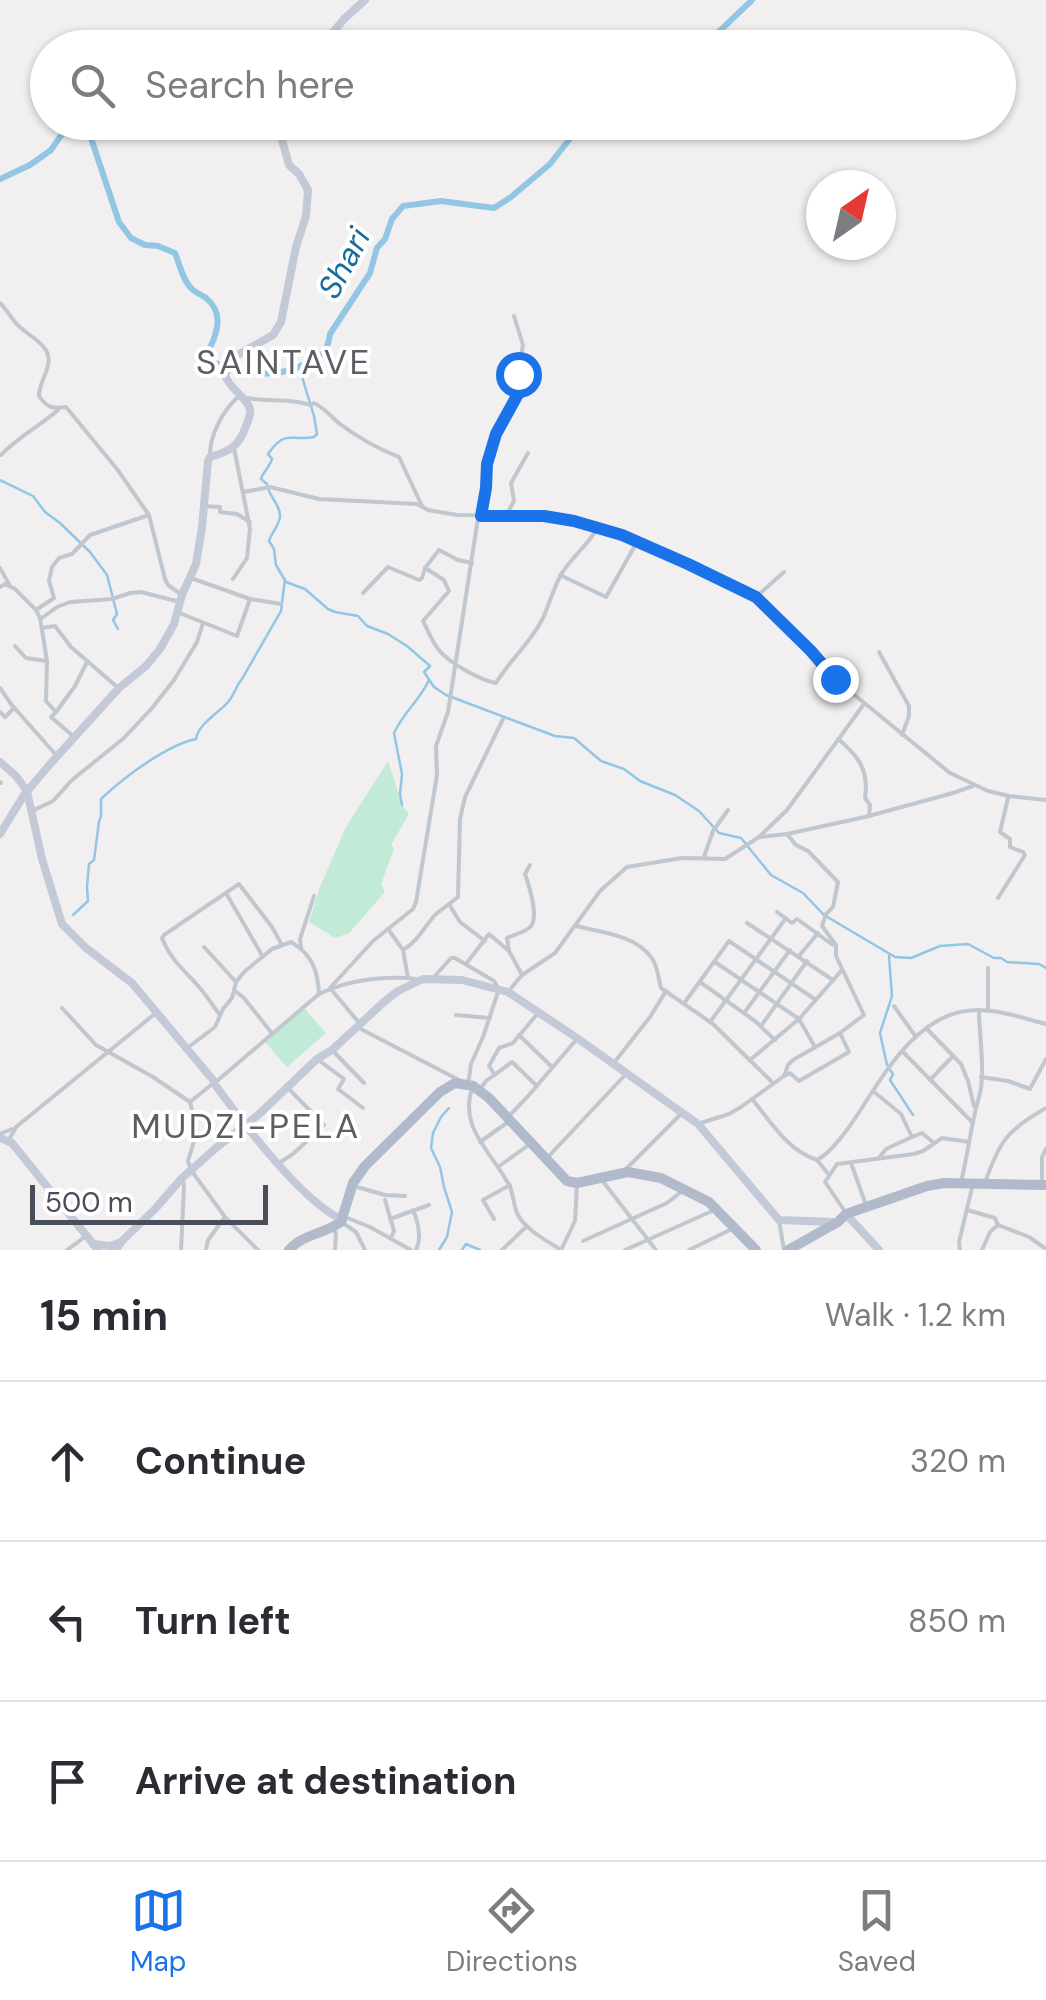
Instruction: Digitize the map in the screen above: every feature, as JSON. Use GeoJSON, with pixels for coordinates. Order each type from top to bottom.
{"type":"FeatureCollection","features":[{"type":"Feature","properties":{"kind":"main road"},"geometry":{"type":"LineString","coordinates":[[289,1250],[302,1238],[340,1222],[352,1185],[365,1166],[444,1088],[455,1083],[471,1086],[567,1181],[577,1183],[622,1173],[662,1178],[716,1209],[752,1249]]}},
{"type":"Feature","properties":{"kind":"main road"},"geometry":{"type":"LineString","coordinates":[[786,1250],[866,1206],[927,1186],[1044,1185]]}},
{"type":"Feature","properties":{"kind":"street"},"geometry":{"type":"LineString","coordinates":[[335,30],[364,0]]}},
{"type":"Feature","properties":{"kind":"street"},"geometry":{"type":"LineString","coordinates":[[210,457],[234,448],[242,437],[250,413],[248,404],[225,375],[230,360],[273,334],[280,322],[306,216],[308,190],[289,165],[282,140]]}},
{"type":"Feature","properties":{"kind":"street"},"geometry":{"type":"LineString","coordinates":[[0,303],[15,323],[47,351],[48,365],[39,396],[50,408],[58,410]]}},
{"type":"Feature","properties":{"kind":"street"},"geometry":{"type":"LineString","coordinates":[[330,988],[416,902],[438,775],[436,746],[448,712],[487,464],[496,434],[518,394],[523,345],[514,316]]}},
{"type":"Feature","properties":{"kind":"street"},"geometry":{"type":"LineString","coordinates":[[0,834],[28,791],[74,736],[156,656],[174,624],[200,539],[214,435],[239,396]]}},
{"type":"Feature","properties":{"kind":"street"},"geometry":{"type":"LineString","coordinates":[[239,396],[322,406],[377,450],[399,456],[422,506]]}},
{"type":"Feature","properties":{"kind":"street"},"geometry":{"type":"LineString","coordinates":[[2,455],[13,442],[66,407],[149,515],[165,580],[181,599]]}},
{"type":"Feature","properties":{"kind":"street"},"geometry":{"type":"LineString","coordinates":[[234,448],[250,522],[247,558],[234,579]]}},
{"type":"Feature","properties":{"kind":"street"},"geometry":{"type":"LineString","coordinates":[[506,516],[514,501],[512,483],[528,453]]}},
{"type":"Feature","properties":{"kind":"street"},"geometry":{"type":"LineString","coordinates":[[243,492],[267,488],[319,499],[400,502],[436,512],[544,516],[638,542],[756,597],[835,679],[950,773],[973,786],[1009,796],[1046,800]]}},
{"type":"Feature","properties":{"kind":"street"},"geometry":{"type":"LineString","coordinates":[[203,506],[220,507],[220,512],[238,514],[250,522]]}},
{"type":"Feature","properties":{"kind":"street"},"geometry":{"type":"LineString","coordinates":[[36,610],[54,598],[49,586],[52,567],[59,558],[72,554],[90,534],[149,515]]}},
{"type":"Feature","properties":{"kind":"street"},"geometry":{"type":"LineString","coordinates":[[425,568],[444,580],[449,591],[423,621],[440,652],[484,680],[496,682],[536,630],[560,574],[598,528]]}},
{"type":"Feature","properties":{"kind":"street"},"geometry":{"type":"LineString","coordinates":[[560,574],[606,598],[638,542]]}},
{"type":"Feature","properties":{"kind":"street"},"geometry":{"type":"LineString","coordinates":[[645,556],[649,548]]}},
{"type":"Feature","properties":{"kind":"street"},"geometry":{"type":"LineString","coordinates":[[363,593],[388,566],[419,580],[439,550],[472,563]]}},
{"type":"Feature","properties":{"kind":"street"},"geometry":{"type":"LineString","coordinates":[[0,568],[10,586],[40,618],[48,676],[44,694],[56,712]]}},
{"type":"Feature","properties":{"kind":"street"},"geometry":{"type":"LineString","coordinates":[[756,597],[784,572]]}},
{"type":"Feature","properties":{"kind":"street"},"geometry":{"type":"LineString","coordinates":[[191,578],[250,599],[281,604]]}},
{"type":"Feature","properties":{"kind":"street"},"geometry":{"type":"LineString","coordinates":[[0,587],[10,586]]}},
{"type":"Feature","properties":{"kind":"street"},"geometry":{"type":"LineString","coordinates":[[40,618],[70,602],[142,592],[181,599]]}},
{"type":"Feature","properties":{"kind":"street"},"geometry":{"type":"LineString","coordinates":[[177,612],[236,636],[250,599]]}},
{"type":"Feature","properties":{"kind":"street"},"geometry":{"type":"LineString","coordinates":[[32,812],[52,801],[152,708],[196,645],[203,622]]}},
{"type":"Feature","properties":{"kind":"street"},"geometry":{"type":"LineString","coordinates":[[42,628],[55,626],[70,648],[119,688]]}},
{"type":"Feature","properties":{"kind":"street"},"geometry":{"type":"LineString","coordinates":[[15,646],[26,658],[47,661]]}},
{"type":"Feature","properties":{"kind":"street"},"geometry":{"type":"LineString","coordinates":[[878,652],[910,706],[902,736]]}},
{"type":"Feature","properties":{"kind":"street"},"geometry":{"type":"LineString","coordinates":[[74,736],[50,718],[75,686],[87,662]]}},
{"type":"Feature","properties":{"kind":"street"},"geometry":{"type":"LineString","coordinates":[[0,688],[57,756]]}},
{"type":"Feature","properties":{"kind":"street"},"geometry":{"type":"LineString","coordinates":[[577,1183],[576,1221],[561,1250],[519,1217],[510,1185],[471,1124],[470,1064],[504,991],[522,974],[556,953],[600,891],[627,867],[659,860],[725,859],[749,845],[787,810],[865,704]]}},
{"type":"Feature","properties":{"kind":"street"},"geometry":{"type":"LineString","coordinates":[[0,712],[5,717],[14,708]]}},
{"type":"Feature","properties":{"kind":"street"},"geometry":{"type":"LineString","coordinates":[[404,950],[434,916],[458,897],[460,819],[465,796],[503,720]]}},
{"type":"Feature","properties":{"kind":"street"},"geometry":{"type":"LineString","coordinates":[[838,740],[858,757],[867,783],[869,816]]}},
{"type":"Feature","properties":{"kind":"street"},"geometry":{"type":"LineString","coordinates":[[0,762],[28,791],[42,859],[62,924],[132,983],[279,1163],[311,1199],[356,1232],[364,1250]]}},
{"type":"Feature","properties":{"kind":"street"},"geometry":{"type":"LineString","coordinates":[[759,836],[788,834],[869,816],[973,786]]}},
{"type":"Feature","properties":{"kind":"street"},"geometry":{"type":"LineString","coordinates":[[998,898],[1025,855],[1010,847],[1010,839],[1000,832],[1009,796]]}},
{"type":"Feature","properties":{"kind":"street"},"geometry":{"type":"LineString","coordinates":[[704,857],[714,830],[728,810]]}},
{"type":"Feature","properties":{"kind":"street"},"geometry":{"type":"LineString","coordinates":[[858,818],[862,825]]}},
{"type":"Feature","properties":{"kind":"street"},"geometry":{"type":"LineString","coordinates":[[788,834],[838,882],[834,908],[825,915],[818,933],[799,956]]}},
{"type":"Feature","properties":{"kind":"street"},"geometry":{"type":"LineString","coordinates":[[522,974],[507,938],[528,929],[532,922],[532,893],[524,874],[530,865]]}},
{"type":"Feature","properties":{"kind":"street"},"geometry":{"type":"LineString","coordinates":[[220,1015],[177,964],[162,938],[240,884],[282,945]]}},
{"type":"Feature","properties":{"kind":"street"},"geometry":{"type":"LineString","coordinates":[[226,893],[263,956]]}},
{"type":"Feature","properties":{"kind":"street"},"geometry":{"type":"LineString","coordinates":[[301,948],[300,939],[314,896]]}},
{"type":"Feature","properties":{"kind":"street"},"geometry":{"type":"LineString","coordinates":[[449,904],[460,922],[485,941]]}},
{"type":"Feature","properties":{"kind":"street"},"geometry":{"type":"LineString","coordinates":[[777,912],[792,923],[797,920],[836,948]]}},
{"type":"Feature","properties":{"kind":"street"},"geometry":{"type":"LineString","coordinates":[[710,1022],[786,918]]}},
{"type":"Feature","properties":{"kind":"street"},"geometry":{"type":"LineString","coordinates":[[747,923],[833,980]]}},
{"type":"Feature","properties":{"kind":"street"},"geometry":{"type":"LineString","coordinates":[[576,926],[623,938],[643,949],[654,962],[663,990],[650,1017],[613,1064]]}},
{"type":"Feature","properties":{"kind":"street"},"geometry":{"type":"LineString","coordinates":[[784,1076],[793,1060],[864,1015],[836,956],[836,948],[822,926]]}},
{"type":"Feature","properties":{"kind":"street"},"geometry":{"type":"LineString","coordinates":[[388,929],[404,950],[408,978]]}},
{"type":"Feature","properties":{"kind":"street"},"geometry":{"type":"LineString","coordinates":[[466,964],[489,934],[509,950]]}},
{"type":"Feature","properties":{"kind":"street"},"geometry":{"type":"LineString","coordinates":[[186,1049],[215,1027],[244,972],[263,956],[300,939]]}},
{"type":"Feature","properties":{"kind":"street"},"geometry":{"type":"LineString","coordinates":[[685,1003],[730,941],[816,1000]]}},
{"type":"Feature","properties":{"kind":"street"},"geometry":{"type":"LineString","coordinates":[[292,942],[315,966],[318,994]]}},
{"type":"Feature","properties":{"kind":"street"},"geometry":{"type":"LineString","coordinates":[[204,947],[236,982]]}},
{"type":"Feature","properties":{"kind":"street"},"geometry":{"type":"LineString","coordinates":[[744,1013],[790,950]]}},
{"type":"Feature","properties":{"kind":"street"},"geometry":{"type":"LineString","coordinates":[[3,1138],[96,1247],[118,1246],[182,1178],[316,1060],[398,991],[427,979],[451,958],[494,982],[698,1124],[779,1220],[786,1250]]}},
{"type":"Feature","properties":{"kind":"street"},"geometry":{"type":"LineString","coordinates":[[715,962],[798,1018],[814,1046]]}},
{"type":"Feature","properties":{"kind":"street"},"geometry":{"type":"LineString","coordinates":[[762,1026],[807,962]]}},
{"type":"Feature","properties":{"kind":"street"},"geometry":{"type":"LineString","coordinates":[[988,968],[988,1011]]}},
{"type":"Feature","properties":{"kind":"street"},"geometry":{"type":"LineString","coordinates":[[750,1060],[798,1018],[842,970]]}},
{"type":"Feature","properties":{"kind":"street"},"geometry":{"type":"LineString","coordinates":[[190,1102],[271,1032],[330,988],[380,978],[408,978],[462,980],[504,991]]}},
{"type":"Feature","properties":{"kind":"street"},"geometry":{"type":"LineString","coordinates":[[700,982],[762,1026],[775,1040]]}},
{"type":"Feature","properties":{"kind":"street"},"geometry":{"type":"LineString","coordinates":[[330,988],[358,1025],[471,1086]]}},
{"type":"Feature","properties":{"kind":"street"},"geometry":{"type":"LineString","coordinates":[[663,990],[710,1022],[772,1082]]}},
{"type":"Feature","properties":{"kind":"street"},"geometry":{"type":"LineString","coordinates":[[235,991],[271,1032]]}},
{"type":"Feature","properties":{"kind":"street"},"geometry":{"type":"LineString","coordinates":[[662,998],[673,996]]}},
{"type":"Feature","properties":{"kind":"street"},"geometry":{"type":"LineString","coordinates":[[894,1006],[916,1037]]}},
{"type":"Feature","properties":{"kind":"street"},"geometry":{"type":"LineString","coordinates":[[62,1008],[88,1038],[190,1102],[197,1130],[188,1161],[191,1170],[225,1217],[258,1250]]}},
{"type":"Feature","properties":{"kind":"street"},"geometry":{"type":"LineString","coordinates":[[974,1106],[980,1097],[979,1010]]}},
{"type":"Feature","properties":{"kind":"street"},"geometry":{"type":"LineString","coordinates":[[817,1160],[825,1156],[851,1124],[916,1037],[947,1015],[979,1010],[1046,1024]]}},
{"type":"Feature","properties":{"kind":"street"},"geometry":{"type":"LineString","coordinates":[[3,1138],[157,1012]]}},
{"type":"Feature","properties":{"kind":"street"},"geometry":{"type":"LineString","coordinates":[[495,1075],[489,1066],[499,1048],[520,1036],[538,1012]]}},
{"type":"Feature","properties":{"kind":"street"},"geometry":{"type":"LineString","coordinates":[[456,1015],[490,1018]]}},
{"type":"Feature","properties":{"kind":"street"},"geometry":{"type":"LineString","coordinates":[[926,1028],[961,1064],[974,1106],[970,1142],[973,1183],[960,1250]]}},
{"type":"Feature","properties":{"kind":"street"},"geometry":{"type":"LineString","coordinates":[[698,1124],[729,1114],[790,1073],[799,1081],[850,1052],[840,1033]]}},
{"type":"Feature","properties":{"kind":"street"},"geometry":{"type":"LineString","coordinates":[[520,1036],[553,1067]]}},
{"type":"Feature","properties":{"kind":"street"},"geometry":{"type":"LineString","coordinates":[[480,1142],[508,1120],[577,1038]]}},
{"type":"Feature","properties":{"kind":"street"},"geometry":{"type":"LineString","coordinates":[[332,1050],[364,1083]]}},
{"type":"Feature","properties":{"kind":"street"},"geometry":{"type":"LineString","coordinates":[[903,1052],[973,1123]]}},
{"type":"Feature","properties":{"kind":"street"},"geometry":{"type":"LineString","coordinates":[[930,1080],[953,1056]]}},
{"type":"Feature","properties":{"kind":"street"},"geometry":{"type":"LineString","coordinates":[[981,1076],[1030,1089],[1046,1059]]}},
{"type":"Feature","properties":{"kind":"street"},"geometry":{"type":"LineString","coordinates":[[316,1060],[344,1078],[338,1089],[363,1108]]}},
{"type":"Feature","properties":{"kind":"street"},"geometry":{"type":"LineString","coordinates":[[471,1086],[512,1062],[537,1086]]}},
{"type":"Feature","properties":{"kind":"street"},"geometry":{"type":"LineString","coordinates":[[545,1160],[626,1074]]}},
{"type":"Feature","properties":{"kind":"street"},"geometry":{"type":"LineString","coordinates":[[279,1163],[324,1125],[287,1088]]}},
{"type":"Feature","properties":{"kind":"street"},"geometry":{"type":"LineString","coordinates":[[874,1091],[900,1114],[912,1137]]}},
{"type":"Feature","properties":{"kind":"street"},"geometry":{"type":"LineString","coordinates":[[752,1099],[791,1146],[817,1160],[828,1175]]}},
{"type":"Feature","properties":{"kind":"street"},"geometry":{"type":"LineString","coordinates":[[973,1183],[1007,1136],[1022,1121],[1046,1109]]}},
{"type":"Feature","properties":{"kind":"street"},"geometry":{"type":"LineString","coordinates":[[622,1173],[683,1113]]}},
{"type":"Feature","properties":{"kind":"street"},"geometry":{"type":"LineString","coordinates":[[3,1138],[16,1127]]}},
{"type":"Feature","properties":{"kind":"street"},"geometry":{"type":"LineString","coordinates":[[878,1159],[886,1149],[922,1133],[934,1143]]}},
{"type":"Feature","properties":{"kind":"street"},"geometry":{"type":"LineString","coordinates":[[879,1250],[842,1218],[826,1182],[837,1164],[914,1154],[942,1138],[970,1142]]}},
{"type":"Feature","properties":{"kind":"street"},"geometry":{"type":"LineString","coordinates":[[498,1167],[530,1144]]}},
{"type":"Feature","properties":{"kind":"street"},"geometry":{"type":"LineString","coordinates":[[1044,1185],[1042,1157],[1046,1148]]}},
{"type":"Feature","properties":{"kind":"street"},"geometry":{"type":"LineString","coordinates":[[851,1163],[866,1206]]}},
{"type":"Feature","properties":{"kind":"street"},"geometry":{"type":"LineString","coordinates":[[181,1250],[182,1178]]}},
{"type":"Feature","properties":{"kind":"street"},"geometry":{"type":"LineString","coordinates":[[600,1178],[656,1250]]}},
{"type":"Feature","properties":{"kind":"street"},"geometry":{"type":"LineString","coordinates":[[352,1185],[405,1196]]}},
{"type":"Feature","properties":{"kind":"street"},"geometry":{"type":"LineString","coordinates":[[494,1219],[483,1200],[510,1185]]}},
{"type":"Feature","properties":{"kind":"street"},"geometry":{"type":"LineString","coordinates":[[583,1241],[667,1203],[684,1188]]}},
{"type":"Feature","properties":{"kind":"street"},"geometry":{"type":"LineString","coordinates":[[385,1200],[394,1231],[391,1239]]}},
{"type":"Feature","properties":{"kind":"street"},"geometry":{"type":"LineString","coordinates":[[390,1219],[429,1205]]}},
{"type":"Feature","properties":{"kind":"street"},"geometry":{"type":"LineString","coordinates":[[625,1250],[716,1209]]}},
{"type":"Feature","properties":{"kind":"street"},"geometry":{"type":"LineString","coordinates":[[340,1222],[370,1227],[409,1249],[419,1244],[414,1210]]}},
{"type":"Feature","properties":{"kind":"street"},"geometry":{"type":"LineString","coordinates":[[967,1210],[995,1218],[998,1225],[1046,1249]]}},
{"type":"Feature","properties":{"kind":"street"},"geometry":{"type":"LineString","coordinates":[[206,1250],[208,1240],[225,1217]]}},
{"type":"Feature","properties":{"kind":"street"},"geometry":{"type":"LineString","coordinates":[[779,1220],[842,1218]]}},
{"type":"Feature","properties":{"kind":"street"},"geometry":{"type":"LineString","coordinates":[[335,1250],[340,1222]]}},
{"type":"Feature","properties":{"kind":"street"},"geometry":{"type":"LineString","coordinates":[[502,1250],[528,1225]]}},
{"type":"Feature","properties":{"kind":"street"},"geometry":{"type":"LineString","coordinates":[[982,1250],[998,1225]]}},
{"type":"Feature","properties":{"kind":"street"},"geometry":{"type":"LineString","coordinates":[[689,1250],[734,1228]]}},
{"type":"Feature","properties":{"kind":"street"},"geometry":{"type":"LineString","coordinates":[[67,1250],[86,1236]]}},
{"type":"Feature","properties":{"kind":"street"},"geometry":{"type":"LineString","coordinates":[[1034,1250],[1036,1243]]}},
{"type":"Feature","properties":{"kind":"green space"},"geometry":{"type":"Polygon","coordinates":[[[388,761],[409,814],[391,845],[394,849],[381,884],[385,892],[349,933],[335,938],[309,922],[346,827],[388,761]]]}},
{"type":"Feature","properties":{"kind":"green space"},"geometry":{"type":"Polygon","coordinates":[[[304,1008],[326,1033],[287,1067],[265,1042],[304,1008]]]}},
{"type":"Feature","properties":{"kind":"waterway","name":"Shari"},"geometry":{"type":"LineString","coordinates":[[721,30],[752,0]]}},
{"type":"Feature","properties":{"kind":"waterway","name":"Shari"},"geometry":{"type":"LineString","coordinates":[[0,179],[30,165],[58,140]]}},
{"type":"Feature","properties":{"kind":"waterway","name":"Shari"},"geometry":{"type":"LineString","coordinates":[[92,140],[119,222],[131,238],[175,253],[189,286],[216,311],[217,326],[206,356],[209,361],[269,373],[293,369],[325,349],[330,334],[370,273],[392,219],[403,206],[441,201],[494,208],[550,164],[569,140]]}},
{"type":"Feature","properties":{"kind":"waterway"},"geometry":{"type":"LineString","coordinates":[[299,367],[317,434],[280,441],[268,454],[272,459],[261,479],[280,513],[269,541],[286,582],[305,589],[328,609],[358,616],[367,626],[407,646],[430,666],[424,672],[434,687],[446,695],[555,736],[574,738],[601,761],[675,795],[699,811],[719,833],[741,838],[771,875],[803,893],[824,915],[895,957],[911,958],[940,946],[968,944],[994,958],[1046,968]]}},
{"type":"Feature","properties":{"kind":"waterway"},"geometry":{"type":"LineString","coordinates":[[0,480],[33,496],[45,512],[90,552],[107,575],[117,614],[113,620],[118,629]]}},
{"type":"Feature","properties":{"kind":"waterway"},"geometry":{"type":"LineString","coordinates":[[73,915],[88,901],[89,864],[94,860],[101,799],[146,763],[196,739],[205,724],[229,701],[281,611],[285,579]]}},
{"type":"Feature","properties":{"kind":"waterway"},"geometry":{"type":"LineString","coordinates":[[402,805],[402,774],[394,733],[429,680]]}},
{"type":"Feature","properties":{"kind":"waterway"},"geometry":{"type":"LineString","coordinates":[[887,1065],[880,1033],[892,996],[889,956]]}},
{"type":"Feature","properties":{"kind":"waterway"},"geometry":{"type":"LineString","coordinates":[[890,1070],[890,1080],[913,1115]]}},
{"type":"Feature","properties":{"kind":"waterway"},"geometry":{"type":"LineString","coordinates":[[439,1250],[447,1237],[452,1212],[431,1148],[433,1133],[449,1108]]}},
{"type":"Feature","properties":{"kind":"waterway"},"geometry":{"type":"LineString","coordinates":[[462,1250],[466,1244],[480,1250]]}},
{"type":"Feature","properties":{"kind":"district","name":"SAINTAVE"},"geometry":{"type":"Point","coordinates":[284,362]}},
{"type":"Feature","properties":{"kind":"district","name":"MUDZI-PELA"},"geometry":{"type":"Point","coordinates":[246,1126]}},
{"type":"Feature","properties":{"kind":"route"},"geometry":{"type":"LineString","coordinates":[[518,374],[518,394],[496,434],[487,464],[481,516],[544,516],[574,521],[622,535],[751,593],[835,679]]}}]}
